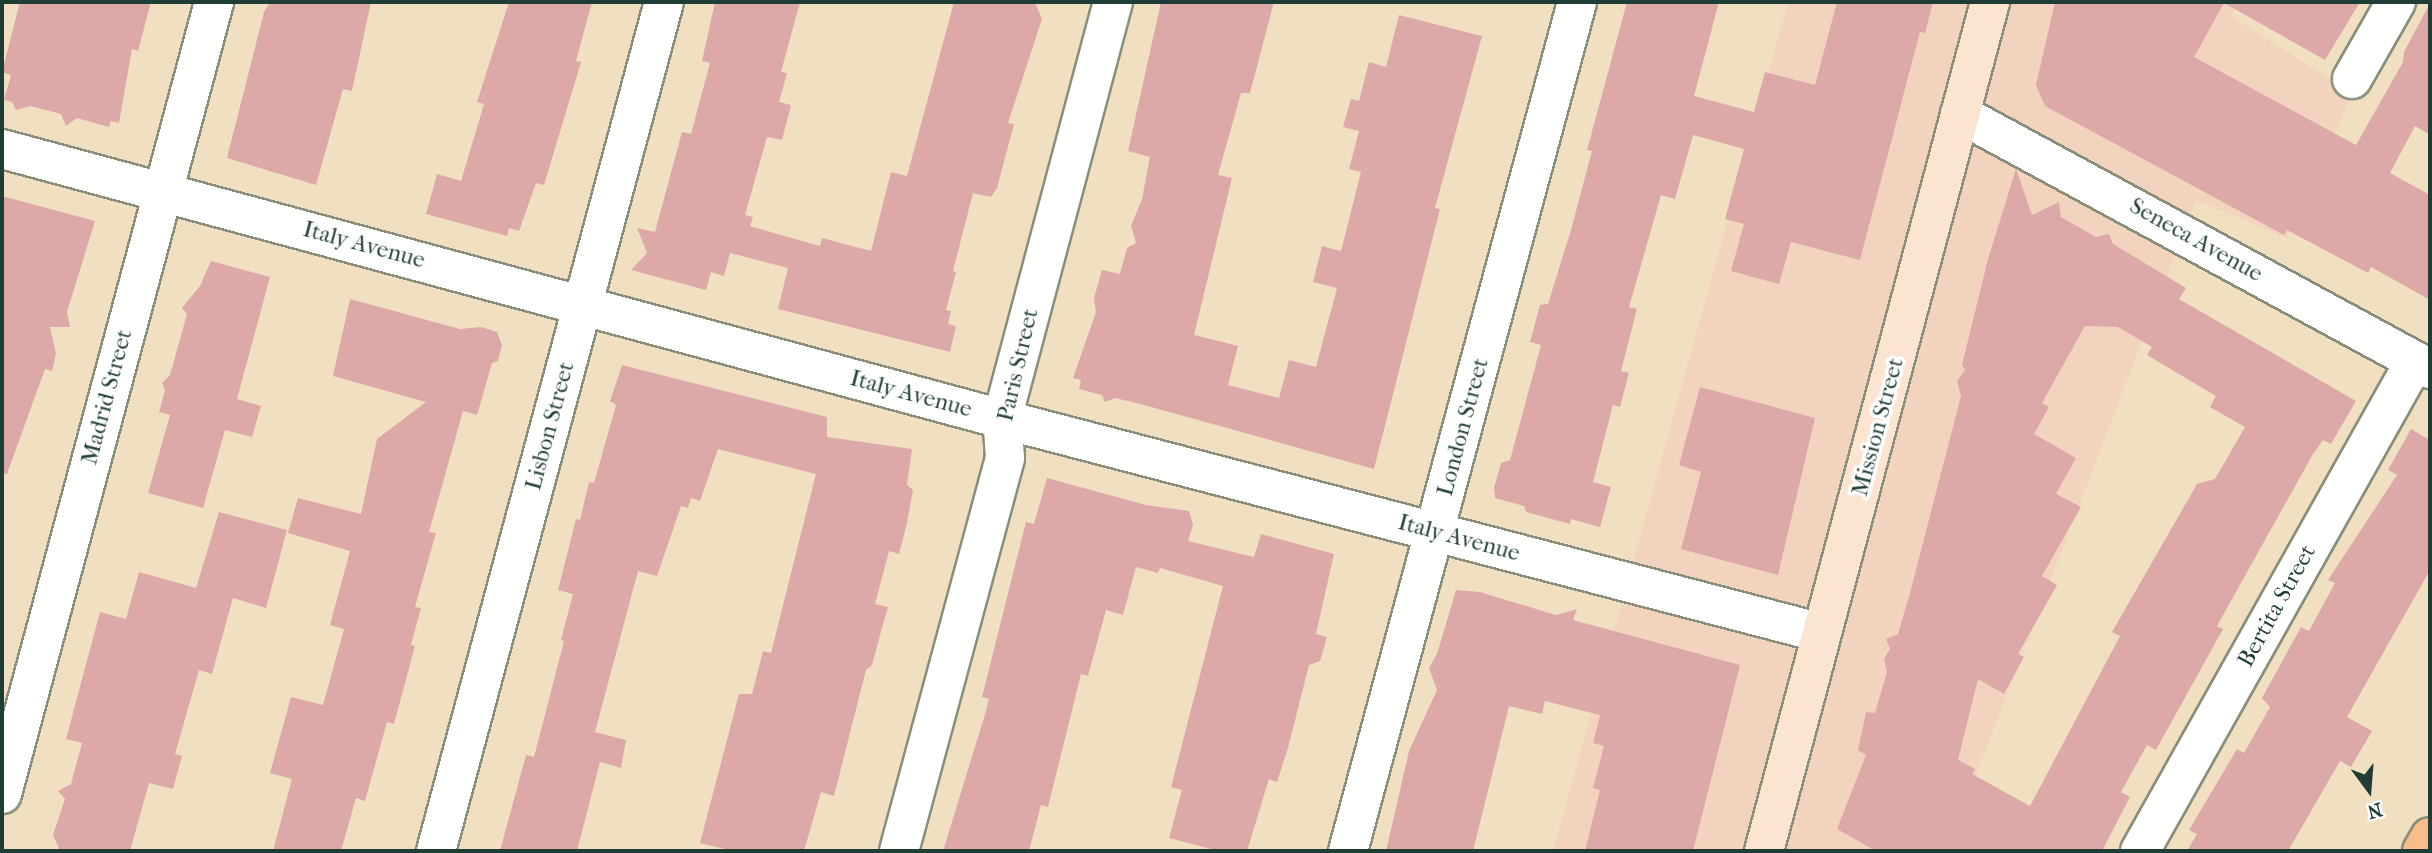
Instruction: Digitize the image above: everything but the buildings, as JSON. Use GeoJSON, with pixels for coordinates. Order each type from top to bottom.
{"type":"FeatureCollection","features":[{"type":"Feature","properties":{"kind":"main road","name":"Mission Street"},"geometry":{"type":"LineString","coordinates":[[1764,851],[1990,2]]}},
{"type":"Feature","properties":{"kind":"main road"},"geometry":{"type":"LineString","coordinates":[[2422,851],[2430,837]]}},
{"type":"Feature","properties":{"kind":"street","name":"Madrid Street"},"geometry":{"type":"LineString","coordinates":[[2,794],[214,2]]}},
{"type":"Feature","properties":{"kind":"street","name":"Lisbon Street"},"geometry":{"type":"LineString","coordinates":[[436,851],[664,2]]}},
{"type":"Feature","properties":{"kind":"street","name":"Paris Street"},"geometry":{"type":"LineString","coordinates":[[899,851],[1005,458],[1002,419],[1113,2]]}},
{"type":"Feature","properties":{"kind":"street","name":"London Street"},"geometry":{"type":"LineString","coordinates":[[1348,851],[1577,2]]}},
{"type":"Feature","properties":{"kind":"street"},"geometry":{"type":"LineString","coordinates":[[2352,79],[2396,2]]}},
{"type":"Feature","properties":{"kind":"street","name":"Seneca Avenue"},"geometry":{"type":"LineString","coordinates":[[1960,114],[2423,365]]}},
{"type":"Feature","properties":{"kind":"street","name":"Italy Avenue"},"geometry":{"type":"LineString","coordinates":[[2,149],[583,303],[1002,419],[1822,633]]}},
{"type":"Feature","properties":{"kind":"street","name":"Bertita Street"},"geometry":{"type":"LineString","coordinates":[[2140,851],[2423,365]]}},
{"type":"Feature","properties":{"kind":"shaded area"},"geometry":{"type":"Polygon","coordinates":[[[1788,2],[2238,2],[2232,17],[2353,93],[2287,238],[2196,200],[1947,851],[1553,851],[1788,2]]]}}]}
